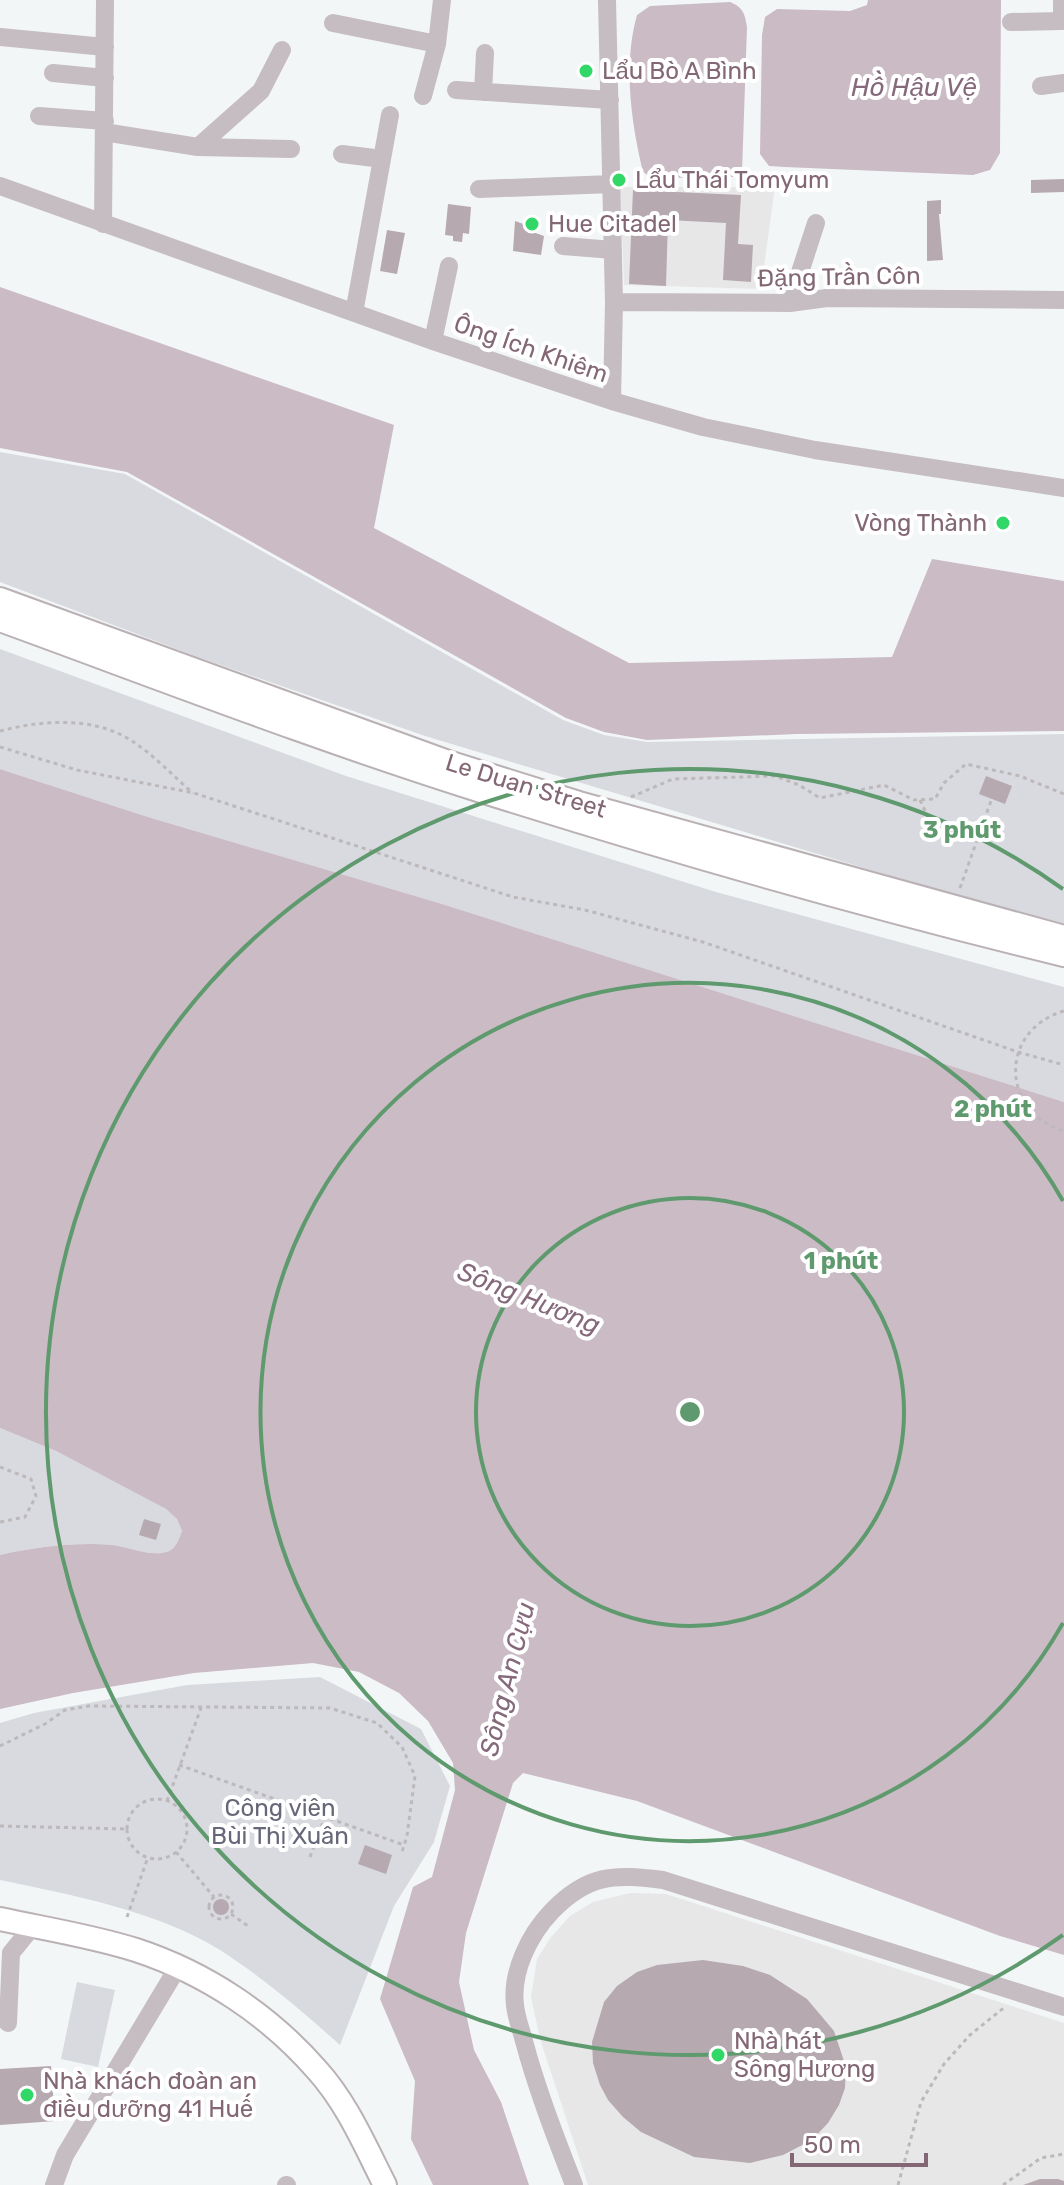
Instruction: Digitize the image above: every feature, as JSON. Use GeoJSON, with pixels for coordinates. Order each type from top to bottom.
{"type":"FeatureCollection","features":[{"type":"Feature","properties":{"kind":"main road","name":"Le Duan Street"},"geometry":{"type":"LineString","coordinates":[[0,599],[451,763],[594,807],[1064,937]]}},
{"type":"Feature","properties":{"kind":"main road","name":"Le Duan Street"},"geometry":{"type":"LineString","coordinates":[[0,620],[476,790],[947,926],[1064,955]]}},
{"type":"Feature","properties":{"kind":"main road"},"geometry":{"type":"LineString","coordinates":[[0,1919],[112,1944],[178,1967],[228,1993],[273,2027],[318,2071],[353,2122],[385,2185]]}},
{"type":"Feature","properties":{"kind":"main road"},"geometry":{"type":"LineString","coordinates":[[0,1930],[33,1926]]}},
{"type":"Feature","properties":{"kind":"street"},"geometry":{"type":"LineString","coordinates":[[103,224],[105,0]]}},
{"type":"Feature","properties":{"kind":"street"},"geometry":{"type":"LineString","coordinates":[[423,96],[437,44],[442,0]]}},
{"type":"Feature","properties":{"kind":"street"},"geometry":{"type":"LineString","coordinates":[[607,0],[614,302],[612,401]]}},
{"type":"Feature","properties":{"kind":"street"},"geometry":{"type":"LineString","coordinates":[[1011,22],[1062,21],[1064,0]]}},
{"type":"Feature","properties":{"kind":"street"},"geometry":{"type":"LineString","coordinates":[[333,23],[437,44]]}},
{"type":"Feature","properties":{"kind":"street"},"geometry":{"type":"LineString","coordinates":[[0,37],[105,47]]}},
{"type":"Feature","properties":{"kind":"street"},"geometry":{"type":"LineString","coordinates":[[198,147],[261,91],[282,50]]}},
{"type":"Feature","properties":{"kind":"street"},"geometry":{"type":"LineString","coordinates":[[483,92],[485,53]]}},
{"type":"Feature","properties":{"kind":"street"},"geometry":{"type":"LineString","coordinates":[[53,73],[105,78]]}},
{"type":"Feature","properties":{"kind":"street"},"geometry":{"type":"LineString","coordinates":[[1041,86],[1064,83]]}},
{"type":"Feature","properties":{"kind":"street"},"geometry":{"type":"LineString","coordinates":[[456,90],[610,100]]}},
{"type":"Feature","properties":{"kind":"street"},"geometry":{"type":"LineString","coordinates":[[354,313],[390,115]]}},
{"type":"Feature","properties":{"kind":"street"},"geometry":{"type":"LineString","coordinates":[[39,116],[104,126],[198,147],[291,149]]}},
{"type":"Feature","properties":{"kind":"street"},"geometry":{"type":"LineString","coordinates":[[342,154],[382,159]]}},
{"type":"Feature","properties":{"kind":"street"},"geometry":{"type":"LineString","coordinates":[[479,189],[612,184]]}},
{"type":"Feature","properties":{"kind":"street","name":"Ông Ích Khiêm"},"geometry":{"type":"LineString","coordinates":[[0,186],[433,341],[612,401],[703,427],[815,450],[1064,488]]}},
{"type":"Feature","properties":{"kind":"street"},"geometry":{"type":"LineString","coordinates":[[790,303],[816,223]]}},
{"type":"Feature","properties":{"kind":"street"},"geometry":{"type":"LineString","coordinates":[[563,246],[613,250]]}},
{"type":"Feature","properties":{"kind":"street"},"geometry":{"type":"LineString","coordinates":[[433,341],[449,266]]}},
{"type":"Feature","properties":{"kind":"street","name":"Đặng Trần Côn"},"geometry":{"type":"LineString","coordinates":[[614,302],[790,303],[827,298],[1064,300]]}},
{"type":"Feature","properties":{"kind":"street"},"geometry":{"type":"LineString","coordinates":[[574,2185],[529,2058],[515,2004],[516,1982],[524,1952],[541,1923],[567,1896],[601,1878],[629,1875],[663,1880],[1064,2007]]}},
{"type":"Feature","properties":{"kind":"street"},"geometry":{"type":"LineString","coordinates":[[8,2023],[11,1953],[33,1926]]}},
{"type":"Feature","properties":{"kind":"street"},"geometry":{"type":"LineString","coordinates":[[54,2185],[65,2155],[178,1967]]}},
{"type":"Feature","properties":{"kind":"path"},"geometry":{"type":"LineString","coordinates":[[0,731],[65,722],[101,728],[131,740],[194,793]]}},
{"type":"Feature","properties":{"kind":"path"},"geometry":{"type":"LineString","coordinates":[[0,747],[77,770],[194,793],[513,897],[585,910],[703,942],[1018,1052],[1064,1065]]}},
{"type":"Feature","properties":{"kind":"path"},"geometry":{"type":"LineString","coordinates":[[625,800],[673,779],[775,776],[799,785],[820,798],[884,785],[914,800],[935,799],[944,783],[966,764],[1020,776],[1064,794]]}},
{"type":"Feature","properties":{"kind":"path"},"geometry":{"type":"LineString","coordinates":[[920,800],[935,832],[976,841]]}},
{"type":"Feature","properties":{"kind":"path"},"geometry":{"type":"LineString","coordinates":[[957,895],[991,801]]}},
{"type":"Feature","properties":{"kind":"path"},"geometry":{"type":"LineString","coordinates":[[1064,1011],[1047,1016],[1028,1032],[1018,1052],[1017,1064],[1019,1092],[1024,1105],[1042,1123],[1064,1131]]}},
{"type":"Feature","properties":{"kind":"path"},"geometry":{"type":"LineString","coordinates":[[0,1467],[31,1479],[36,1496],[25,1517],[0,1522]]}},
{"type":"Feature","properties":{"kind":"path"},"geometry":{"type":"LineString","coordinates":[[0,1746],[45,1724],[65,1710],[89,1706],[330,1708],[377,1723],[402,1747],[415,1776],[401,1855]]}},
{"type":"Feature","properties":{"kind":"path"},"geometry":{"type":"LineString","coordinates":[[167,1801],[201,1708]]}},
{"type":"Feature","properties":{"kind":"path"},"geometry":{"type":"LineString","coordinates":[[179,1765],[404,1845]]}},
{"type":"Feature","properties":{"kind":"path"},"geometry":{"type":"LineString","coordinates":[[148,1800],[167,1801],[175,1805],[185,1821],[185,1840],[176,1852],[164,1858],[148,1857],[135,1850],[129,1841],[127,1829],[132,1812],[148,1800]]}},
{"type":"Feature","properties":{"kind":"path"},"geometry":{"type":"LineString","coordinates":[[310,1857],[325,1817]]}},
{"type":"Feature","properties":{"kind":"path"},"geometry":{"type":"LineString","coordinates":[[0,1826],[127,1829]]}},
{"type":"Feature","properties":{"kind":"path"},"geometry":{"type":"LineString","coordinates":[[176,1852],[214,1897]]}},
{"type":"Feature","properties":{"kind":"path"},"geometry":{"type":"LineString","coordinates":[[127,1917],[148,1857]]}},
{"type":"Feature","properties":{"kind":"path"},"geometry":{"type":"LineString","coordinates":[[224,1895],[233,1906],[231,1914],[221,1920],[213,1917],[208,1906],[214,1897],[224,1895]]}},
{"type":"Feature","properties":{"kind":"path"},"geometry":{"type":"LineString","coordinates":[[231,1914],[248,1926]]}},
{"type":"Feature","properties":{"kind":"path"},"geometry":{"type":"LineString","coordinates":[[898,2185],[921,2102],[944,2064],[970,2035],[1021,1993]]}},
{"type":"Feature","properties":{"kind":"path"},"geometry":{"type":"LineString","coordinates":[[1003,2185],[1041,2158],[1064,2154]]}},
{"type":"Feature","properties":{"kind":"shaded area"},"geometry":{"type":"Polygon","coordinates":[[[620,187],[775,187],[761,289],[624,285],[620,187]]]}},
{"type":"Feature","properties":{"kind":"shaded area"},"geometry":{"type":"Polygon","coordinates":[[[630,1893],[666,1894],[1064,2023],[1064,2185],[588,2185],[540,2039],[531,1997],[537,1959],[570,1916],[593,1902],[630,1893]]]}},
{"type":"Feature","properties":{"kind":"green space"},"geometry":{"type":"Polygon","coordinates":[[[0,452],[125,474],[563,720],[604,735],[647,742],[1064,734],[1064,924],[1054,925],[425,736],[195,656],[0,582],[0,452]]]}},
{"type":"Feature","properties":{"kind":"green space"},"geometry":{"type":"Polygon","coordinates":[[[0,649],[346,776],[716,892],[1064,987],[1064,1102],[439,903],[148,817],[0,769],[0,649]]]}},
{"type":"Feature","properties":{"kind":"green space"},"geometry":{"type":"Polygon","coordinates":[[[0,1428],[56,1451],[166,1509],[177,1519],[182,1531],[176,1545],[163,1553],[85,1544],[0,1555],[0,1428]]]}},
{"type":"Feature","properties":{"kind":"green space","name":"Công viên Bùi Thị Xuân"},"geometry":{"type":"Polygon","coordinates":[[[320,1677],[421,1729],[450,1786],[434,1842],[394,1906],[340,2045],[251,1972],[195,1936],[113,1906],[0,1880],[0,1723],[34,1713],[187,1685],[320,1677]]]}},
{"type":"Feature","properties":{"kind":"green space"},"geometry":{"type":"Polygon","coordinates":[[[77,1982],[115,1990],[98,2067],[61,2059],[77,1982]]]}},
{"type":"Feature","properties":{"kind":"water","name":"Hồ Hậu Vệ"},"geometry":{"type":"Polygon","coordinates":[[[868,0],[1001,0],[1000,153],[990,170],[973,175],[769,166],[760,154],[765,17],[777,9],[850,11],[867,5],[868,0]]]}},
{"type":"Feature","properties":{"kind":"water"},"geometry":{"type":"Polygon","coordinates":[[[730,2],[743,12],[747,27],[742,172],[733,177],[652,178],[643,172],[630,94],[630,54],[637,15],[650,6],[730,2]]]}},
{"type":"Feature","properties":{"kind":"water"},"geometry":{"type":"Polygon","coordinates":[[[0,287],[394,425],[374,528],[629,663],[892,657],[932,559],[1064,581],[1064,731],[797,734],[647,740],[604,732],[566,718],[127,472],[0,448],[0,287]]]}},
{"type":"Feature","properties":{"kind":"water","name":"Sông Hương"},"geometry":{"type":"Polygon","coordinates":[[[0,769],[148,817],[439,903],[1064,1102],[1064,1955],[1000,1936],[637,1801],[523,1773],[513,1783],[466,1933],[459,1982],[474,2050],[501,2102],[529,2185],[433,2185],[411,2139],[415,2081],[380,1999],[413,1887],[432,1877],[455,1790],[453,1763],[428,1721],[399,1693],[359,1672],[313,1663],[194,1673],[73,1693],[0,1709],[0,1555],[85,1544],[163,1553],[174,1547],[182,1531],[177,1519],[166,1509],[56,1451],[0,1428],[0,769]]]}},
{"type":"Feature","properties":{"kind":"building"},"geometry":{"type":"Polygon","coordinates":[[[1064,179],[1064,192],[1031,193],[1031,180],[1064,179]]]}},
{"type":"Feature","properties":{"kind":"building"},"geometry":{"type":"Polygon","coordinates":[[[633,190],[741,195],[738,244],[753,245],[751,282],[723,280],[726,223],[668,220],[666,286],[629,284],[633,190]]]}},
{"type":"Feature","properties":{"kind":"building"},"geometry":{"type":"Polygon","coordinates":[[[941,200],[939,214],[943,260],[927,261],[927,201],[941,200]]]}},
{"type":"Feature","properties":{"kind":"building"},"geometry":{"type":"Polygon","coordinates":[[[448,204],[471,207],[469,234],[463,233],[462,242],[453,241],[453,236],[445,235],[448,204]]]}},
{"type":"Feature","properties":{"kind":"building"},"geometry":{"type":"Polygon","coordinates":[[[515,221],[529,226],[527,230],[544,236],[541,255],[513,251],[515,221]]]}},
{"type":"Feature","properties":{"kind":"building"},"geometry":{"type":"Polygon","coordinates":[[[387,230],[405,233],[397,274],[380,271],[387,230]]]}},
{"type":"Feature","properties":{"kind":"building"},"geometry":{"type":"Polygon","coordinates":[[[986,776],[1012,786],[1005,804],[979,794],[986,776]]]}},
{"type":"Feature","properties":{"kind":"building"},"geometry":{"type":"Polygon","coordinates":[[[144,1519],[161,1524],[156,1540],[139,1535],[144,1519]]]}},
{"type":"Feature","properties":{"kind":"building"},"geometry":{"type":"Polygon","coordinates":[[[365,1845],[392,1855],[386,1874],[358,1864],[365,1845]]]}},
{"type":"Feature","properties":{"kind":"building"},"geometry":{"type":"Polygon","coordinates":[[[221,1899],[227,1901],[227,1913],[221,1915],[215,1913],[213,1907],[215,1901],[221,1899]]]}},
{"type":"Feature","properties":{"kind":"building","name":"Nhà hát Sông Hương"},"geometry":{"type":"Polygon","coordinates":[[[703,1960],[743,1966],[770,1975],[807,1999],[834,2031],[846,2067],[845,2088],[839,2105],[812,2140],[783,2155],[750,2163],[694,2157],[641,2132],[608,2100],[600,2085],[593,2063],[592,2042],[604,2002],[617,1986],[637,1972],[657,1965],[703,1960]]]}},
{"type":"Feature","properties":{"kind":"building","name":"Nhà khách đoàn an điều dưỡng 41 Huế"},"geometry":{"type":"Polygon","coordinates":[[[51,2066],[55,2121],[0,2125],[0,2069],[51,2066]]]}},
{"type":"Feature","properties":{"kind":"building"},"geometry":{"type":"Polygon","coordinates":[[[1040,2179],[1058,2179],[1064,2181],[1064,2185],[1023,2185],[1040,2179]]]}},
{"type":"Feature","properties":{"kind":"place","name":"Lẩu Bò A Bình"},"geometry":{"type":"Point","coordinates":[586,71]}},
{"type":"Feature","properties":{"kind":"place","name":"Lẩu Thái Tomyum"},"geometry":{"type":"Point","coordinates":[619,180]}},
{"type":"Feature","properties":{"kind":"place","name":"Hue Citadel"},"geometry":{"type":"Point","coordinates":[532,224]}},
{"type":"Feature","properties":{"kind":"place","name":"Vòng Thành"},"geometry":{"type":"Point","coordinates":[1003,523]}},
{"type":"Feature","properties":{"kind":"place","name":"Nhà hát Sông Hương"},"geometry":{"type":"Point","coordinates":[718,2055]}},
{"type":"Feature","properties":{"kind":"place","name":"Nhà khách đoàn an điều dưỡng 41 Huế"},"geometry":{"type":"Point","coordinates":[27,2095]}},
{"type":"Feature","properties":{"kind":"water label","name":"Sông An Cựu"},"geometry":{"type":"Point","coordinates":[507,1679]}}]}
